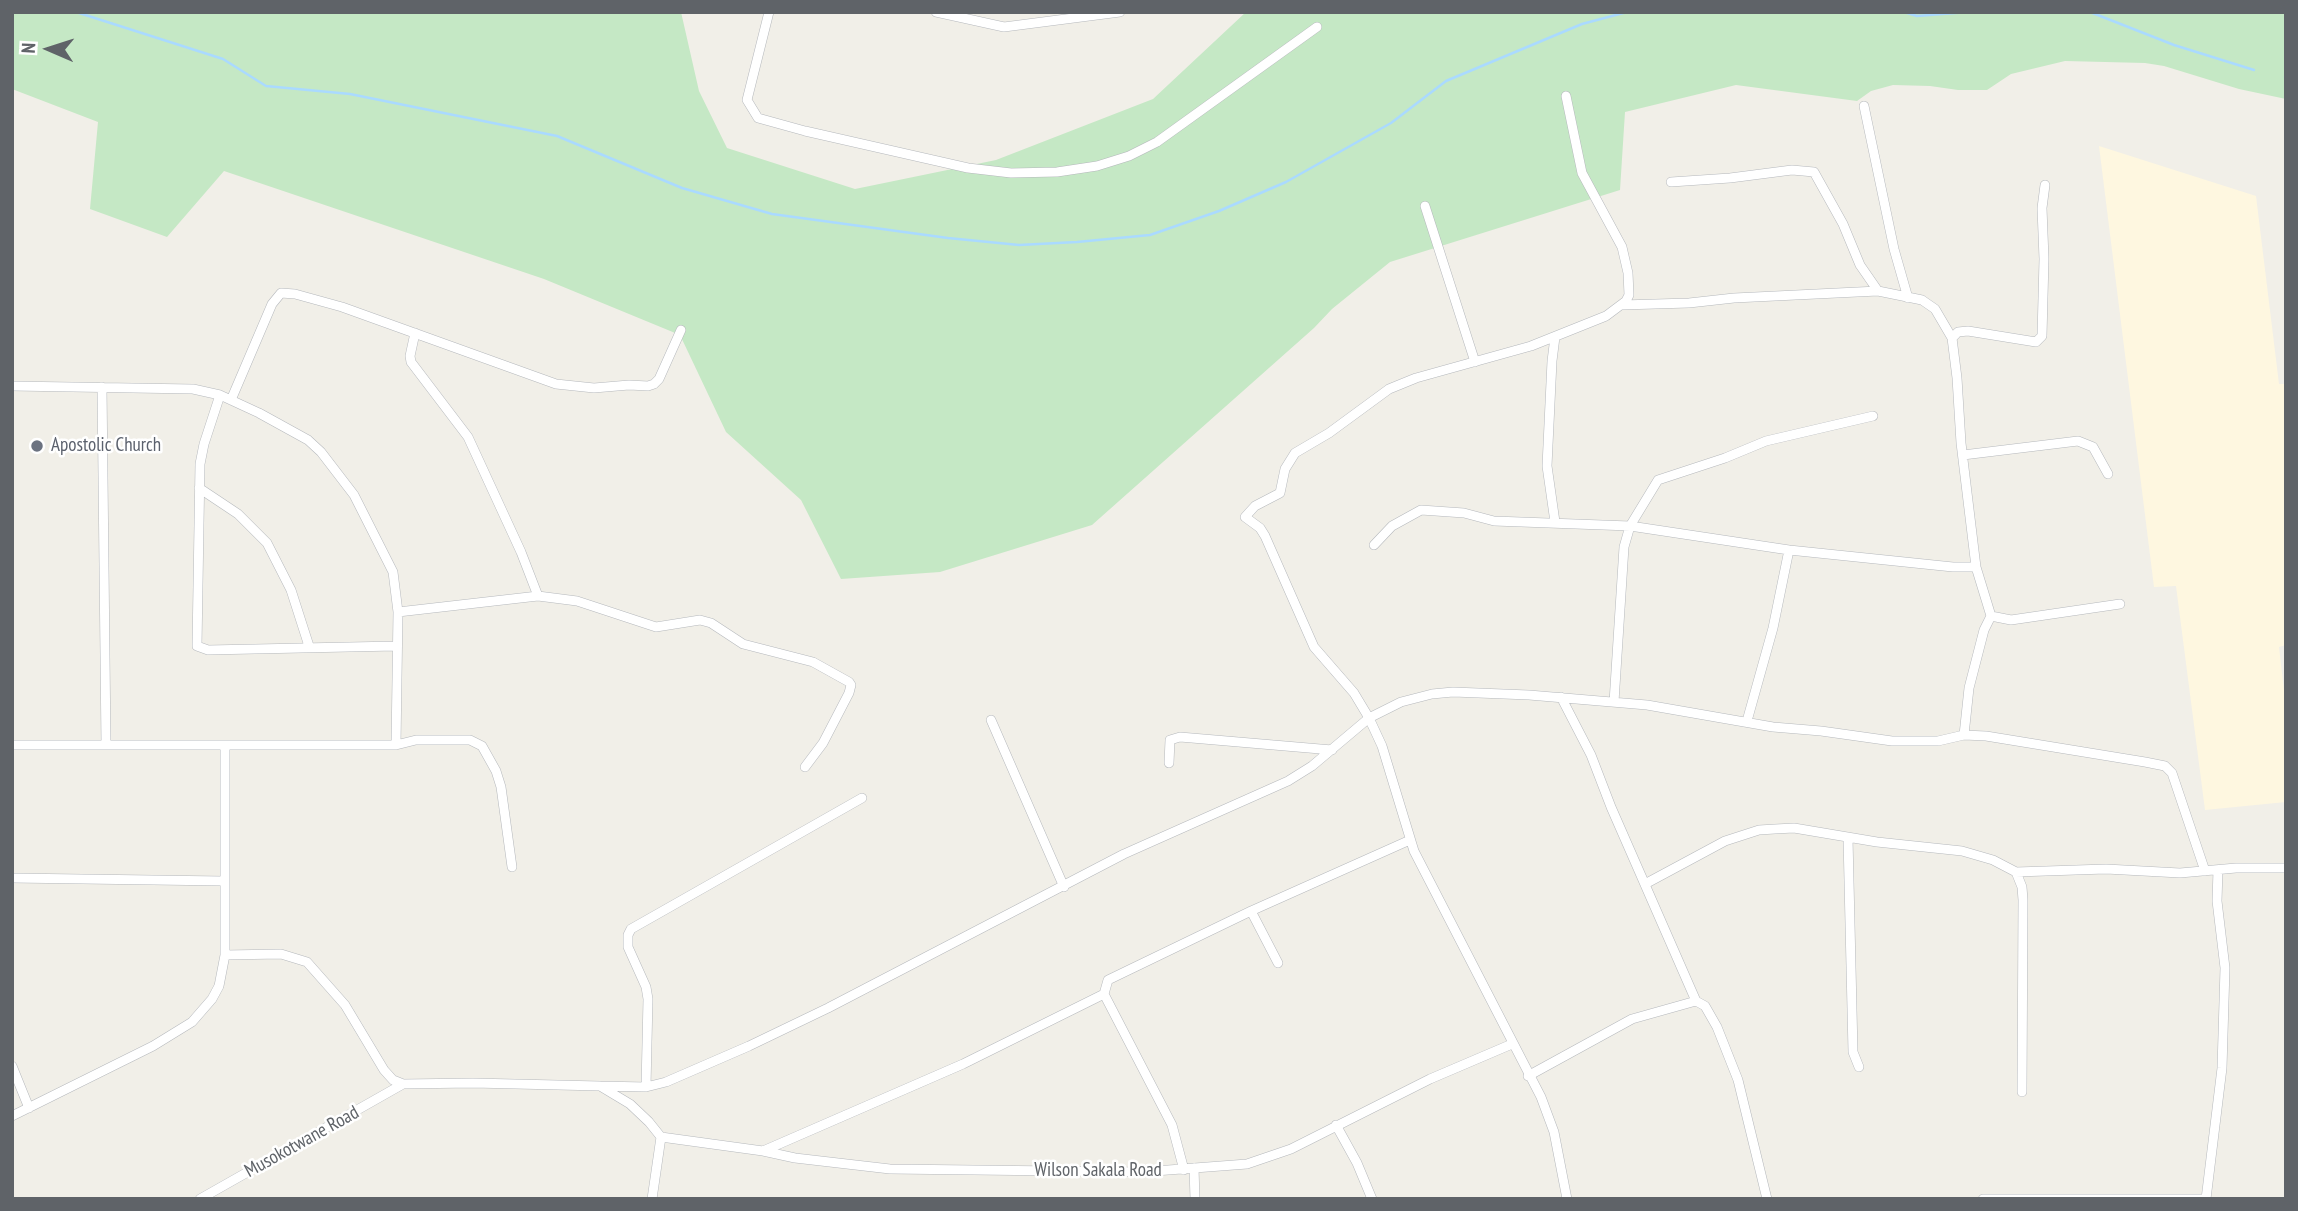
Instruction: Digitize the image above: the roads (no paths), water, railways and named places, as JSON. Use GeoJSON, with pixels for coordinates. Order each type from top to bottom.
{"type":"FeatureCollection","features":[{"type":"Feature","properties":{"kind":"street"},"geometry":{"type":"LineString","coordinates":[[769,12],[747,100],[758,118],[955,165],[1011,173],[1057,172],[1097,166],[1129,156],[1157,142],[1317,27]]}},
{"type":"Feature","properties":{"kind":"street"},"geometry":{"type":"LineString","coordinates":[[936,12],[1004,27],[1120,12]]}},
{"type":"Feature","properties":{"kind":"street"},"geometry":{"type":"LineString","coordinates":[[1566,96],[1582,173],[1622,247],[1629,295],[1606,316],[1555,337],[1416,378],[1389,389],[1329,433],[1295,453],[1285,469],[1280,493],[1255,506],[1245,517],[1260,528],[1265,536],[1314,646],[1354,693],[1369,718],[1382,746],[1410,840],[1541,1097],[1554,1132],[1567,1199]]}},
{"type":"Feature","properties":{"kind":"street"},"geometry":{"type":"LineString","coordinates":[[1864,106],[1891,238],[1908,298]]}},
{"type":"Feature","properties":{"kind":"street"},"geometry":{"type":"LineString","coordinates":[[1671,182],[1792,170],[1814,172],[1843,225],[1860,265],[1878,292]]}},
{"type":"Feature","properties":{"kind":"street"},"geometry":{"type":"LineString","coordinates":[[1952,338],[1958,332],[1968,331],[2036,342],[2042,336],[2042,208],[2045,185]]}},
{"type":"Feature","properties":{"kind":"street"},"geometry":{"type":"LineString","coordinates":[[1425,206],[1475,362]]}},
{"type":"Feature","properties":{"kind":"street"},"geometry":{"type":"LineString","coordinates":[[1622,304],[1689,303],[1734,298],[1878,292],[1922,300],[1935,309],[1952,338],[1976,567],[1991,616],[1983,630],[1969,688],[1964,735]]}},
{"type":"Feature","properties":{"kind":"street"},"geometry":{"type":"LineString","coordinates":[[232,400],[272,304],[281,293],[295,294],[341,307],[556,384],[594,388],[654,384],[659,379],[681,330]]}},
{"type":"Feature","properties":{"kind":"street"},"geometry":{"type":"LineString","coordinates":[[415,333],[411,362],[474,449],[538,596]]}},
{"type":"Feature","properties":{"kind":"street"},"geometry":{"type":"LineString","coordinates":[[1555,337],[1547,466],[1555,522]]}},
{"type":"Feature","properties":{"kind":"street"},"geometry":{"type":"LineString","coordinates":[[12,386],[182,388],[220,395],[283,425],[308,440],[321,452],[339,472],[354,495],[390,563],[398,612],[396,745]]}},
{"type":"Feature","properties":{"kind":"street"},"geometry":{"type":"LineString","coordinates":[[102,387],[106,745]]}},
{"type":"Feature","properties":{"kind":"street"},"geometry":{"type":"LineString","coordinates":[[220,395],[204,444],[199,488],[197,646],[208,650],[396,646]]}},
{"type":"Feature","properties":{"kind":"street"},"geometry":{"type":"LineString","coordinates":[[1614,702],[1624,547],[1630,526],[1658,480],[1766,441],[1873,415]]}},
{"type":"Feature","properties":{"kind":"street"},"geometry":{"type":"LineString","coordinates":[[1963,455],[2078,441],[2093,447],[2108,474]]}},
{"type":"Feature","properties":{"kind":"street"},"geometry":{"type":"LineString","coordinates":[[199,488],[239,514],[267,543],[291,590],[309,646]]}},
{"type":"Feature","properties":{"kind":"street"},"geometry":{"type":"LineString","coordinates":[[1374,545],[1392,526],[1421,510],[1464,513],[1494,521],[1630,526],[1789,550],[1976,567]]}},
{"type":"Feature","properties":{"kind":"street"},"geometry":{"type":"LineString","coordinates":[[1746,721],[1773,628],[1789,550]]}},
{"type":"Feature","properties":{"kind":"street"},"geometry":{"type":"LineString","coordinates":[[398,612],[538,596],[577,601],[656,627],[706,621],[743,644],[813,662],[846,679],[851,685],[823,743],[804,767]]}},
{"type":"Feature","properties":{"kind":"street"},"geometry":{"type":"LineString","coordinates":[[1991,616],[2011,620],[2120,604]]}},
{"type":"Feature","properties":{"kind":"street"},"geometry":{"type":"LineString","coordinates":[[225,955],[281,954],[307,962],[345,1005],[384,1070],[393,1080],[403,1084],[646,1087],[683,1076],[828,1008],[1064,887],[1124,853],[1288,781],[1312,766],[1369,718],[1401,702],[1453,692],[1561,697],[1647,705],[1773,727],[1892,741],[1938,741],[1964,735],[2064,747],[2165,766],[2175,780],[2205,871]]}},
{"type":"Feature","properties":{"kind":"street"},"geometry":{"type":"LineString","coordinates":[[1561,697],[1591,755],[1696,1001],[1704,1006],[1717,1027],[1738,1080],[1767,1199]]}},
{"type":"Feature","properties":{"kind":"street"},"geometry":{"type":"LineString","coordinates":[[991,720],[1064,887]]}},
{"type":"Feature","properties":{"kind":"street"},"geometry":{"type":"LineString","coordinates":[[1169,763],[1170,740],[1180,737],[1332,750]]}},
{"type":"Feature","properties":{"kind":"street"},"geometry":{"type":"LineString","coordinates":[[12,745],[396,745],[415,740],[470,740],[482,746],[490,757],[502,788],[512,867]]}},
{"type":"Feature","properties":{"kind":"street"},"geometry":{"type":"LineString","coordinates":[[12,1116],[153,1046],[192,1022],[203,1012],[219,986],[225,955],[225,746]]}},
{"type":"Feature","properties":{"kind":"street"},"geometry":{"type":"LineString","coordinates":[[646,1087],[648,999],[646,986],[628,947],[628,934],[631,929],[862,798]]}},
{"type":"Feature","properties":{"kind":"street"},"geometry":{"type":"LineString","coordinates":[[1645,884],[1725,841],[1759,830],[1794,828],[1848,838],[1962,851],[1993,860],[2016,872],[2106,869],[2180,873],[2286,868]]}},
{"type":"Feature","properties":{"kind":"street"},"geometry":{"type":"LineString","coordinates":[[1848,838],[1853,1052],[1859,1067]]}},
{"type":"Feature","properties":{"kind":"street"},"geometry":{"type":"LineString","coordinates":[[1195,1199],[1189,1169],[1172,1125],[1104,994],[1108,980],[1251,911],[1410,840]]}},
{"type":"Feature","properties":{"kind":"street"},"geometry":{"type":"LineString","coordinates":[[1983,1199],[2206,1199],[2222,1068],[2225,968],[2217,901],[2218,870]]}},
{"type":"Feature","properties":{"kind":"street"},"geometry":{"type":"LineString","coordinates":[[2016,872],[2022,887],[2023,900],[2022,1092]]}},
{"type":"Feature","properties":{"kind":"street"},"geometry":{"type":"LineString","coordinates":[[12,878],[223,881]]}},
{"type":"Feature","properties":{"kind":"street"},"geometry":{"type":"LineString","coordinates":[[1251,911],[1278,963]]}},
{"type":"Feature","properties":{"kind":"street"},"geometry":{"type":"LineString","coordinates":[[764,1151],[963,1064],[1104,994]]}},
{"type":"Feature","properties":{"kind":"street"},"geometry":{"type":"LineString","coordinates":[[1528,1076],[1632,1019],[1696,1001]]}},
{"type":"Feature","properties":{"kind":"street","name":"Wilson Sakala Road"},"geometry":{"type":"LineString","coordinates":[[661,1136],[795,1158],[890,1169],[1095,1172],[1247,1164],[1291,1149],[1430,1079],[1512,1044]]}},
{"type":"Feature","properties":{"kind":"street"},"geometry":{"type":"LineString","coordinates":[[12,1066],[29,1108]]}},
{"type":"Feature","properties":{"kind":"street","name":"Musokotwane Road"},"geometry":{"type":"LineString","coordinates":[[200,1199],[403,1084]]}},
{"type":"Feature","properties":{"kind":"street"},"geometry":{"type":"LineString","coordinates":[[600,1086],[630,1104],[661,1136],[652,1199]]}},
{"type":"Feature","properties":{"kind":"street"},"geometry":{"type":"LineString","coordinates":[[1336,1125],[1357,1163],[1372,1199]]}},
{"type":"Feature","properties":{"kind":"waterway"},"geometry":{"type":"LineString","coordinates":[[76,12],[223,59],[266,86],[350,94],[557,136],[682,188],[772,214],[1019,245],[1150,235],[1219,211],[1286,182],[1391,123],[1446,81],[1582,24],[1627,12]]}},
{"type":"Feature","properties":{"kind":"waterway"},"geometry":{"type":"LineString","coordinates":[[1904,12],[1917,16],[1968,12]]}},
{"type":"Feature","properties":{"kind":"waterway"},"geometry":{"type":"LineString","coordinates":[[2090,12],[2174,45],[2254,70]]}},
{"type":"Feature","properties":{"kind":"place","name":"Apostolic Church"},"geometry":{"type":"Point","coordinates":[37,446]}}]}
